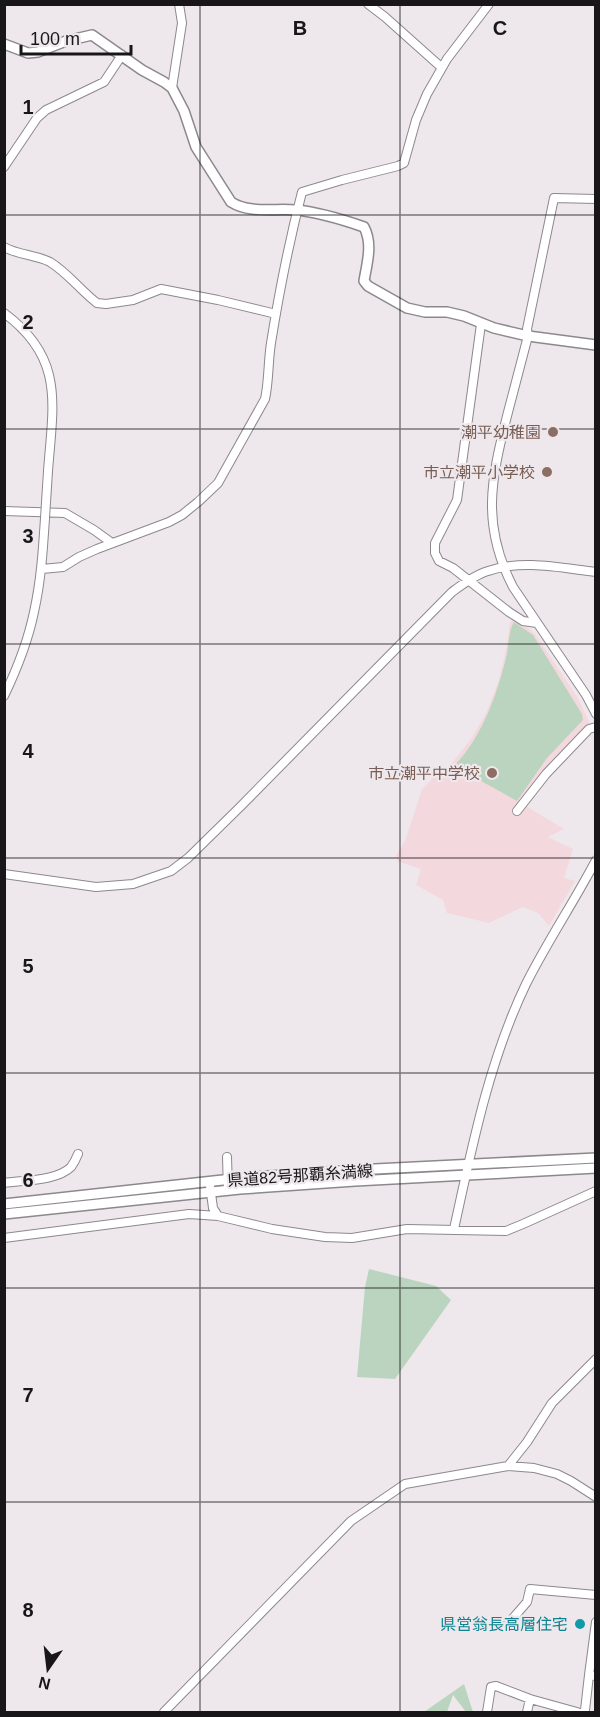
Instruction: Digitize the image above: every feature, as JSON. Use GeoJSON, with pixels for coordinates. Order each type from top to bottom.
{"type":"FeatureCollection","features":[{"type":"Feature","properties":{"kind":"main road"},"geometry":{"type":"LineString","coordinates":[[4,44],[28,53],[38,52],[66,40],[92,35],[172,88],[184,111],[196,147],[231,202],[249,209],[298,210],[364,227],[368,234],[369,249],[364,281],[368,286],[407,308],[425,312],[447,312],[464,316],[481,324],[528,336],[596,345]]}},
{"type":"Feature","properties":{"kind":"main road","name":"県道82号那覇糸満線"},"geometry":{"type":"LineString","coordinates":[[4,1214],[355,1170],[596,1158]]}},
{"type":"Feature","properties":{"kind":"main road","name":"県道82号那覇糸満線"},"geometry":{"type":"LineString","coordinates":[[227,1185],[596,1168]]}},
{"type":"Feature","properties":{"kind":"main road","name":"県道82号那覇糸満線"},"geometry":{"type":"LineString","coordinates":[[4,1204],[210,1187]]}},
{"type":"Feature","properties":{"kind":"street"},"geometry":{"type":"LineString","coordinates":[[172,88],[182,22],[179,4]]}},
{"type":"Feature","properties":{"kind":"street"},"geometry":{"type":"LineString","coordinates":[[368,4],[441,67]]}},
{"type":"Feature","properties":{"kind":"street"},"geometry":{"type":"LineString","coordinates":[[42,569],[63,567],[79,557],[169,522],[182,515],[218,483],[265,399],[276,314],[302,192],[404,163],[416,120],[441,67],[489,4]]}},
{"type":"Feature","properties":{"kind":"street"},"geometry":{"type":"LineString","coordinates":[[4,167],[37,118],[46,110],[104,82],[122,56]]}},
{"type":"Feature","properties":{"kind":"street"},"geometry":{"type":"LineString","coordinates":[[596,199],[554,198],[527,330],[528,336],[495,462],[491,488],[491,516],[503,568],[596,714]]}},
{"type":"Feature","properties":{"kind":"street"},"geometry":{"type":"LineString","coordinates":[[4,247],[50,262],[97,303],[133,300],[161,289],[276,314]]}},
{"type":"Feature","properties":{"kind":"street"},"geometry":{"type":"LineString","coordinates":[[4,313],[18,323],[33,339],[42,354],[49,371],[53,409],[42,569],[27,639],[4,696]]}},
{"type":"Feature","properties":{"kind":"street"},"geometry":{"type":"LineString","coordinates":[[481,324],[457,500],[435,543],[435,553],[439,561],[453,568],[523,621],[537,623]]}},
{"type":"Feature","properties":{"kind":"street"},"geometry":{"type":"LineString","coordinates":[[4,511],[65,513],[112,543]]}},
{"type":"Feature","properties":{"kind":"street"},"geometry":{"type":"LineString","coordinates":[[4,874],[105,887],[133,884],[171,871],[188,858],[239,808],[452,592],[489,571],[503,568],[541,565],[596,572]]}},
{"type":"Feature","properties":{"kind":"street"},"geometry":{"type":"LineString","coordinates":[[517,811],[546,774],[589,729],[596,727]]}},
{"type":"Feature","properties":{"kind":"street"},"geometry":{"type":"LineString","coordinates":[[454,1229],[477,1129],[498,1054],[514,1011],[536,966],[596,860]]}},
{"type":"Feature","properties":{"kind":"street"},"geometry":{"type":"LineString","coordinates":[[4,1183],[54,1176],[65,1172],[73,1165],[78,1154]]}},
{"type":"Feature","properties":{"kind":"street"},"geometry":{"type":"LineString","coordinates":[[227,1157],[227,1185]]}},
{"type":"Feature","properties":{"kind":"street"},"geometry":{"type":"LineString","coordinates":[[210,1187],[213,1208],[218,1216]]}},
{"type":"Feature","properties":{"kind":"street"},"geometry":{"type":"LineString","coordinates":[[4,1238],[189,1215],[218,1216],[272,1229],[325,1237],[352,1238],[407,1229],[506,1231],[596,1191]]}},
{"type":"Feature","properties":{"kind":"street"},"geometry":{"type":"LineString","coordinates":[[508,1466],[527,1442],[552,1403],[596,1359]]}},
{"type":"Feature","properties":{"kind":"street"},"geometry":{"type":"LineString","coordinates":[[164,1713],[351,1521],[405,1485],[508,1466],[534,1468],[556,1474],[596,1497]]}},
{"type":"Feature","properties":{"kind":"street"},"geometry":{"type":"LineString","coordinates":[[507,1625],[527,1602],[530,1589],[596,1595]]}},
{"type":"Feature","properties":{"kind":"street"},"geometry":{"type":"LineString","coordinates":[[583,1713],[592,1676],[596,1622]]}},
{"type":"Feature","properties":{"kind":"street"},"geometry":{"type":"LineString","coordinates":[[487,1713],[491,1687],[496,1686],[530,1699],[548,1709],[573,1712]]}},
{"type":"Feature","properties":{"kind":"street"},"geometry":{"type":"LineString","coordinates":[[527,1713],[530,1699]]}},
{"type":"Feature","properties":{"kind":"shaded area","name":"市立潮平中学校"},"geometry":{"type":"Polygon","coordinates":[[[514,620],[535,634],[578,698],[590,724],[528,790],[526,806],[564,829],[548,837],[573,849],[564,878],[575,881],[549,926],[538,913],[523,907],[489,923],[447,913],[443,900],[416,885],[421,869],[397,861],[396,856],[405,841],[422,789],[448,768],[473,736],[486,713],[499,680],[510,622],[514,620]]]}},
{"type":"Feature","properties":{"kind":"green space"},"geometry":{"type":"Polygon","coordinates":[[[514,622],[533,635],[582,714],[583,720],[547,758],[517,801],[454,766],[473,742],[493,702],[514,622]]]}},
{"type":"Feature","properties":{"kind":"green space"},"geometry":{"type":"Polygon","coordinates":[[[369,1269],[436,1286],[451,1300],[395,1379],[357,1377],[365,1287],[369,1269]]]}},
{"type":"Feature","properties":{"kind":"green space"},"geometry":{"type":"Polygon","coordinates":[[[464,1684],[473,1712],[466,1712],[453,1695],[447,1712],[424,1712],[464,1684]]]}},
{"type":"Feature","properties":{"kind":"place","name":"潮平幼稚園"},"geometry":{"type":"Point","coordinates":[553,432]}},
{"type":"Feature","properties":{"kind":"place","name":"市立潮平小学校"},"geometry":{"type":"Point","coordinates":[547,472]}},
{"type":"Feature","properties":{"kind":"place","name":"市立潮平中学校"},"geometry":{"type":"Point","coordinates":[492,773]}},
{"type":"Feature","properties":{"kind":"place","name":"県営翁長高層住宅"},"geometry":{"type":"Point","coordinates":[580,1624]}}]}
